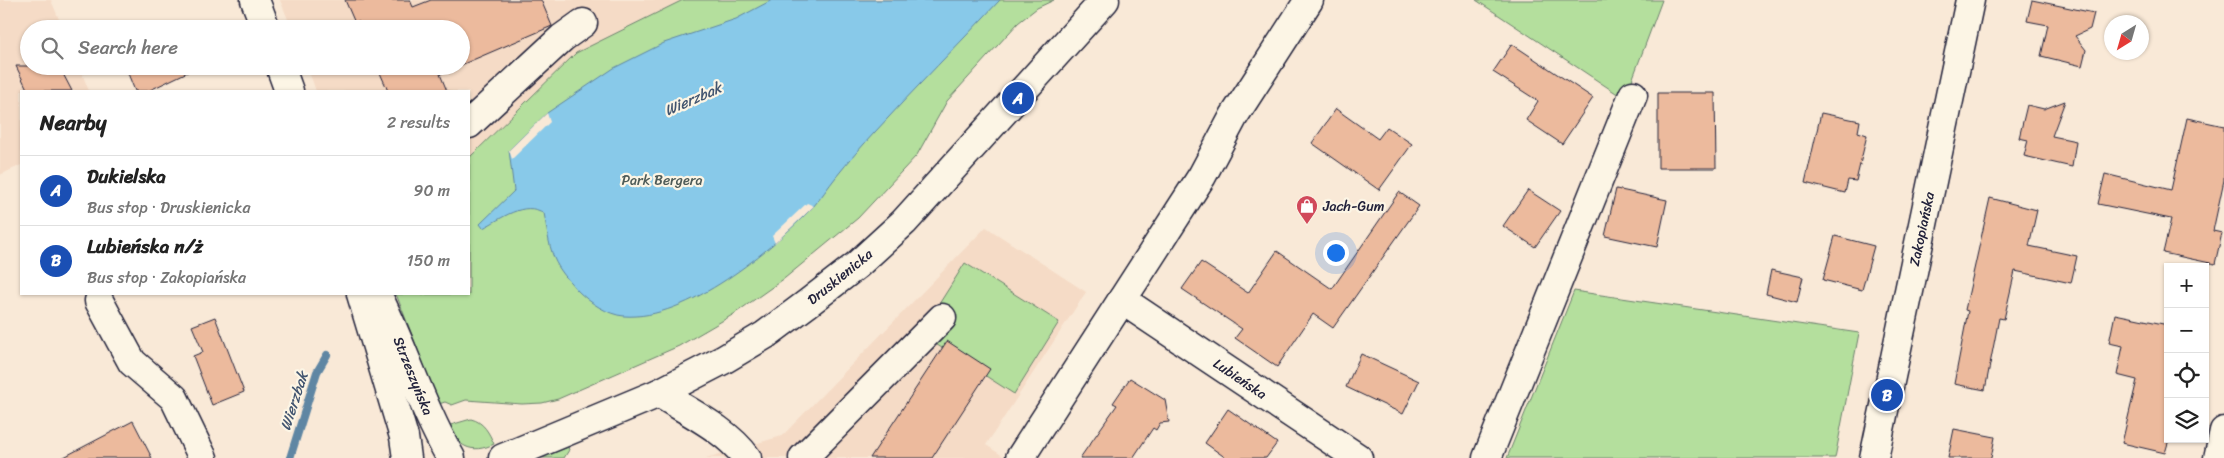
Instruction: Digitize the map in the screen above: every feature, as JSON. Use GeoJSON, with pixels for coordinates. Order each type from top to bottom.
{"type":"FeatureCollection","features":[{"type":"Feature","properties":{"kind":"street"},"geometry":{"type":"LineString","coordinates":[[254,0],[262,20]]}},
{"type":"Feature","properties":{"kind":"street","name":"Druskienicka"},"geometry":{"type":"LineString","coordinates":[[503,458],[659,393],[724,360],[764,335],[857,264],[904,222],[1106,0]]}},
{"type":"Feature","properties":{"kind":"street"},"geometry":{"type":"LineString","coordinates":[[1020,458],[1202,176],[1234,116],[1309,0]]}},
{"type":"Feature","properties":{"kind":"street","name":"Zakopiańska"},"geometry":{"type":"LineString","coordinates":[[1874,458],[1970,0]]}},
{"type":"Feature","properties":{"kind":"street"},"geometry":{"type":"LineString","coordinates":[[470,123],[562,38],[583,23]]}},
{"type":"Feature","properties":{"kind":"street"},"geometry":{"type":"LineString","coordinates":[[283,75],[289,90]]}},
{"type":"Feature","properties":{"kind":"street"},"geometry":{"type":"LineString","coordinates":[[1487,458],[1633,95]]}},
{"type":"Feature","properties":{"kind":"street","name":"Strzeszyńska"},"geometry":{"type":"LineString","coordinates":[[361,295],[403,432],[407,458]]}},
{"type":"Feature","properties":{"kind":"street","name":"Strzeszyńska"},"geometry":{"type":"LineString","coordinates":[[377,295],[396,333],[433,427],[451,458]]}},
{"type":"Feature","properties":{"kind":"street","name":"Lubieńska"},"geometry":{"type":"LineString","coordinates":[[1122,300],[1327,449],[1358,458]]}},
{"type":"Feature","properties":{"kind":"street"},"geometry":{"type":"LineString","coordinates":[[99,301],[132,362],[174,398],[204,458]]}},
{"type":"Feature","properties":{"kind":"street"},"geometry":{"type":"LineString","coordinates":[[803,458],[942,318]]}},
{"type":"Feature","properties":{"kind":"street"},"geometry":{"type":"LineString","coordinates":[[659,393],[726,436],[747,458]]}},
{"type":"Feature","properties":{"kind":"street"},"geometry":{"type":"LineString","coordinates":[[2218,458],[2224,431]]}},
{"type":"Feature","properties":{"kind":"shaded area"},"geometry":{"type":"Polygon","coordinates":[[[0,0],[51,0],[59,20],[20,20],[20,75],[83,75],[89,90],[20,90],[20,165],[0,175],[0,0]]]}},
{"type":"Feature","properties":{"kind":"shaded area"},"geometry":{"type":"Polygon","coordinates":[[[280,0],[683,0],[576,53],[470,157],[470,90],[316,90],[310,75],[470,75],[470,20],[288,20],[280,0]]]}},
{"type":"Feature","properties":{"kind":"shaded area"},"geometry":{"type":"Polygon","coordinates":[[[986,227],[1086,292],[986,445],[1006,458],[706,458],[782,436],[986,227]]]}},
{"type":"Feature","properties":{"kind":"green space","name":"Park Bergera"},"geometry":{"type":"Polygon","coordinates":[[[683,0],[1054,0],[1037,8],[1018,23],[947,101],[917,155],[858,218],[785,278],[734,314],[679,346],[558,399],[542,403],[522,404],[466,400],[452,405],[445,402],[439,404],[396,295],[470,295],[470,157],[576,53],[683,0]]]}},
{"type":"Feature","properties":{"kind":"green space"},"geometry":{"type":"Polygon","coordinates":[[[1476,0],[1662,0],[1625,99],[1476,0]]]}},
{"type":"Feature","properties":{"kind":"green space"},"geometry":{"type":"Polygon","coordinates":[[[965,263],[1059,322],[1014,394],[920,334],[965,263]]]}},
{"type":"Feature","properties":{"kind":"green space"},"geometry":{"type":"Polygon","coordinates":[[[1574,291],[1859,333],[1835,458],[1507,458],[1574,291]]]}},
{"type":"Feature","properties":{"kind":"green space"},"geometry":{"type":"Polygon","coordinates":[[[471,419],[483,425],[494,444],[478,449],[466,447],[456,439],[447,426],[471,419]]]}},
{"type":"Feature","properties":{"kind":"green space"},"geometry":{"type":"Polygon","coordinates":[[[568,447],[569,450],[564,458],[539,458],[568,447]]]}},
{"type":"Feature","properties":{"kind":"water"},"geometry":{"type":"Polygon","coordinates":[[[772,0],[1000,0],[870,137],[813,207],[775,243],[726,280],[674,307],[648,315],[624,316],[605,311],[593,303],[578,291],[554,258],[550,247],[544,213],[529,209],[521,210],[513,212],[483,228],[480,224],[514,191],[509,150],[547,113],[614,68],[664,43],[736,19],[772,0]]]}},
{"type":"Feature","properties":{"kind":"pier"},"geometry":{"type":"Polygon","coordinates":[[[547,113],[550,122],[512,159],[509,150],[547,113]]]}},
{"type":"Feature","properties":{"kind":"pier"},"geometry":{"type":"Polygon","coordinates":[[[807,203],[814,206],[775,243],[772,236],[807,203]]]}},
{"type":"Feature","properties":{"kind":"building"},"geometry":{"type":"Polygon","coordinates":[[[345,0],[410,0],[413,7],[431,0],[541,0],[552,26],[470,61],[470,20],[354,20],[345,0]]]}},
{"type":"Feature","properties":{"kind":"building"},"geometry":{"type":"Polygon","coordinates":[[[2032,0],[2094,13],[2090,29],[2075,36],[2086,50],[2082,66],[2041,56],[2048,25],[2027,21],[2032,0]]]}},
{"type":"Feature","properties":{"kind":"building"},"geometry":{"type":"Polygon","coordinates":[[[1512,44],[1593,98],[1562,144],[1526,120],[1538,101],[1493,72],[1512,44]]]}},
{"type":"Feature","properties":{"kind":"building"},"geometry":{"type":"Polygon","coordinates":[[[16,66],[20,66],[20,74],[16,66]]]}},
{"type":"Feature","properties":{"kind":"building"},"geometry":{"type":"Polygon","coordinates":[[[20,75],[64,75],[71,90],[28,90],[20,75]]]}},
{"type":"Feature","properties":{"kind":"building"},"geometry":{"type":"Polygon","coordinates":[[[129,75],[181,75],[150,90],[135,90],[129,75]]]}},
{"type":"Feature","properties":{"kind":"building"},"geometry":{"type":"Polygon","coordinates":[[[381,75],[440,75],[447,90],[388,90],[381,75]]]}},
{"type":"Feature","properties":{"kind":"building"},"geometry":{"type":"Polygon","coordinates":[[[1658,93],[1715,93],[1716,168],[1658,168],[1658,93]]]}},
{"type":"Feature","properties":{"kind":"building"},"geometry":{"type":"Polygon","coordinates":[[[2065,101],[2052,136],[2076,141],[2072,167],[2024,156],[2028,140],[2019,138],[2027,105],[2044,109],[2065,101]]]}},
{"type":"Feature","properties":{"kind":"building"},"geometry":{"type":"Polygon","coordinates":[[[1336,109],[1378,139],[1387,127],[1412,144],[1379,190],[1312,143],[1336,109]]]}},
{"type":"Feature","properties":{"kind":"building"},"geometry":{"type":"Polygon","coordinates":[[[1821,113],[1860,121],[1858,132],[1867,135],[1856,181],[1848,180],[1845,193],[1805,183],[1821,113]]]}},
{"type":"Feature","properties":{"kind":"building"},"geometry":{"type":"Polygon","coordinates":[[[2187,118],[2224,126],[2224,180],[2213,231],[2222,233],[2215,264],[2163,253],[2171,219],[2098,204],[2105,174],[2171,190],[2187,118]]]}},
{"type":"Feature","properties":{"kind":"building"},"geometry":{"type":"Polygon","coordinates":[[[1616,189],[1667,200],[1657,247],[1605,236],[1616,189]]]}},
{"type":"Feature","properties":{"kind":"building"},"geometry":{"type":"Polygon","coordinates":[[[1528,190],[1560,211],[1535,247],[1503,226],[1528,190]]]}},
{"type":"Feature","properties":{"kind":"building"},"geometry":{"type":"Polygon","coordinates":[[[1399,192],[1419,206],[1333,328],[1313,314],[1277,367],[1235,338],[1242,329],[1182,289],[1201,262],[1248,293],[1277,251],[1332,289],[1399,192]]]}},
{"type":"Feature","properties":{"kind":"building"},"geometry":{"type":"Polygon","coordinates":[[[1990,198],[2037,210],[2029,246],[2077,256],[2071,283],[2015,271],[2004,319],[1999,318],[1985,390],[1954,384],[1968,311],[1965,310],[1990,198]]]}},
{"type":"Feature","properties":{"kind":"building"},"geometry":{"type":"Polygon","coordinates":[[[1835,236],[1874,246],[1862,290],[1823,280],[1835,236]]]}},
{"type":"Feature","properties":{"kind":"building"},"geometry":{"type":"Polygon","coordinates":[[[1771,270],[1803,277],[1797,302],[1766,294],[1771,270]]]}},
{"type":"Feature","properties":{"kind":"building"},"geometry":{"type":"Polygon","coordinates":[[[2115,314],[2164,324],[2164,443],[2168,443],[2165,453],[2122,443],[2137,380],[2117,375],[2123,346],[2109,343],[2115,314]]]}},
{"type":"Feature","properties":{"kind":"building"},"geometry":{"type":"Polygon","coordinates":[[[215,317],[244,392],[212,405],[193,356],[203,352],[192,326],[215,317]]]}},
{"type":"Feature","properties":{"kind":"building"},"geometry":{"type":"Polygon","coordinates":[[[947,341],[990,369],[932,458],[870,458],[947,341]]]}},
{"type":"Feature","properties":{"kind":"building"},"geometry":{"type":"Polygon","coordinates":[[[1361,354],[1419,381],[1403,414],[1346,387],[1361,354]]]}},
{"type":"Feature","properties":{"kind":"building"},"geometry":{"type":"Polygon","coordinates":[[[1130,378],[1165,400],[1169,422],[1160,423],[1156,430],[1153,428],[1133,458],[1080,458],[1117,405],[1113,403],[1130,378]]]}},
{"type":"Feature","properties":{"kind":"building"},"geometry":{"type":"Polygon","coordinates":[[[1228,409],[1277,443],[1266,458],[1226,458],[1205,443],[1228,409]]]}},
{"type":"Feature","properties":{"kind":"building"},"geometry":{"type":"Polygon","coordinates":[[[133,421],[152,458],[62,458],[133,421]]]}},
{"type":"Feature","properties":{"kind":"building"},"geometry":{"type":"Polygon","coordinates":[[[1954,429],[1995,437],[1991,458],[1948,458],[1954,429]]]}},
{"type":"Feature","properties":{"kind":"waterway","name":"Wierzbak"},"geometry":{"type":"LineString","coordinates":[[290,458],[317,372],[327,355]]}},
{"type":"Feature","properties":{"kind":"place","name":"Dukielska"},"geometry":{"type":"Point","coordinates":[1018,98]}},
{"type":"Feature","properties":{"kind":"place","name":"Jach-Gum"},"geometry":{"type":"Point","coordinates":[1307,225]}},
{"type":"Feature","properties":{"kind":"place","name":"Lubieńska n/ż"},"geometry":{"type":"Point","coordinates":[1887,395]}}]}
